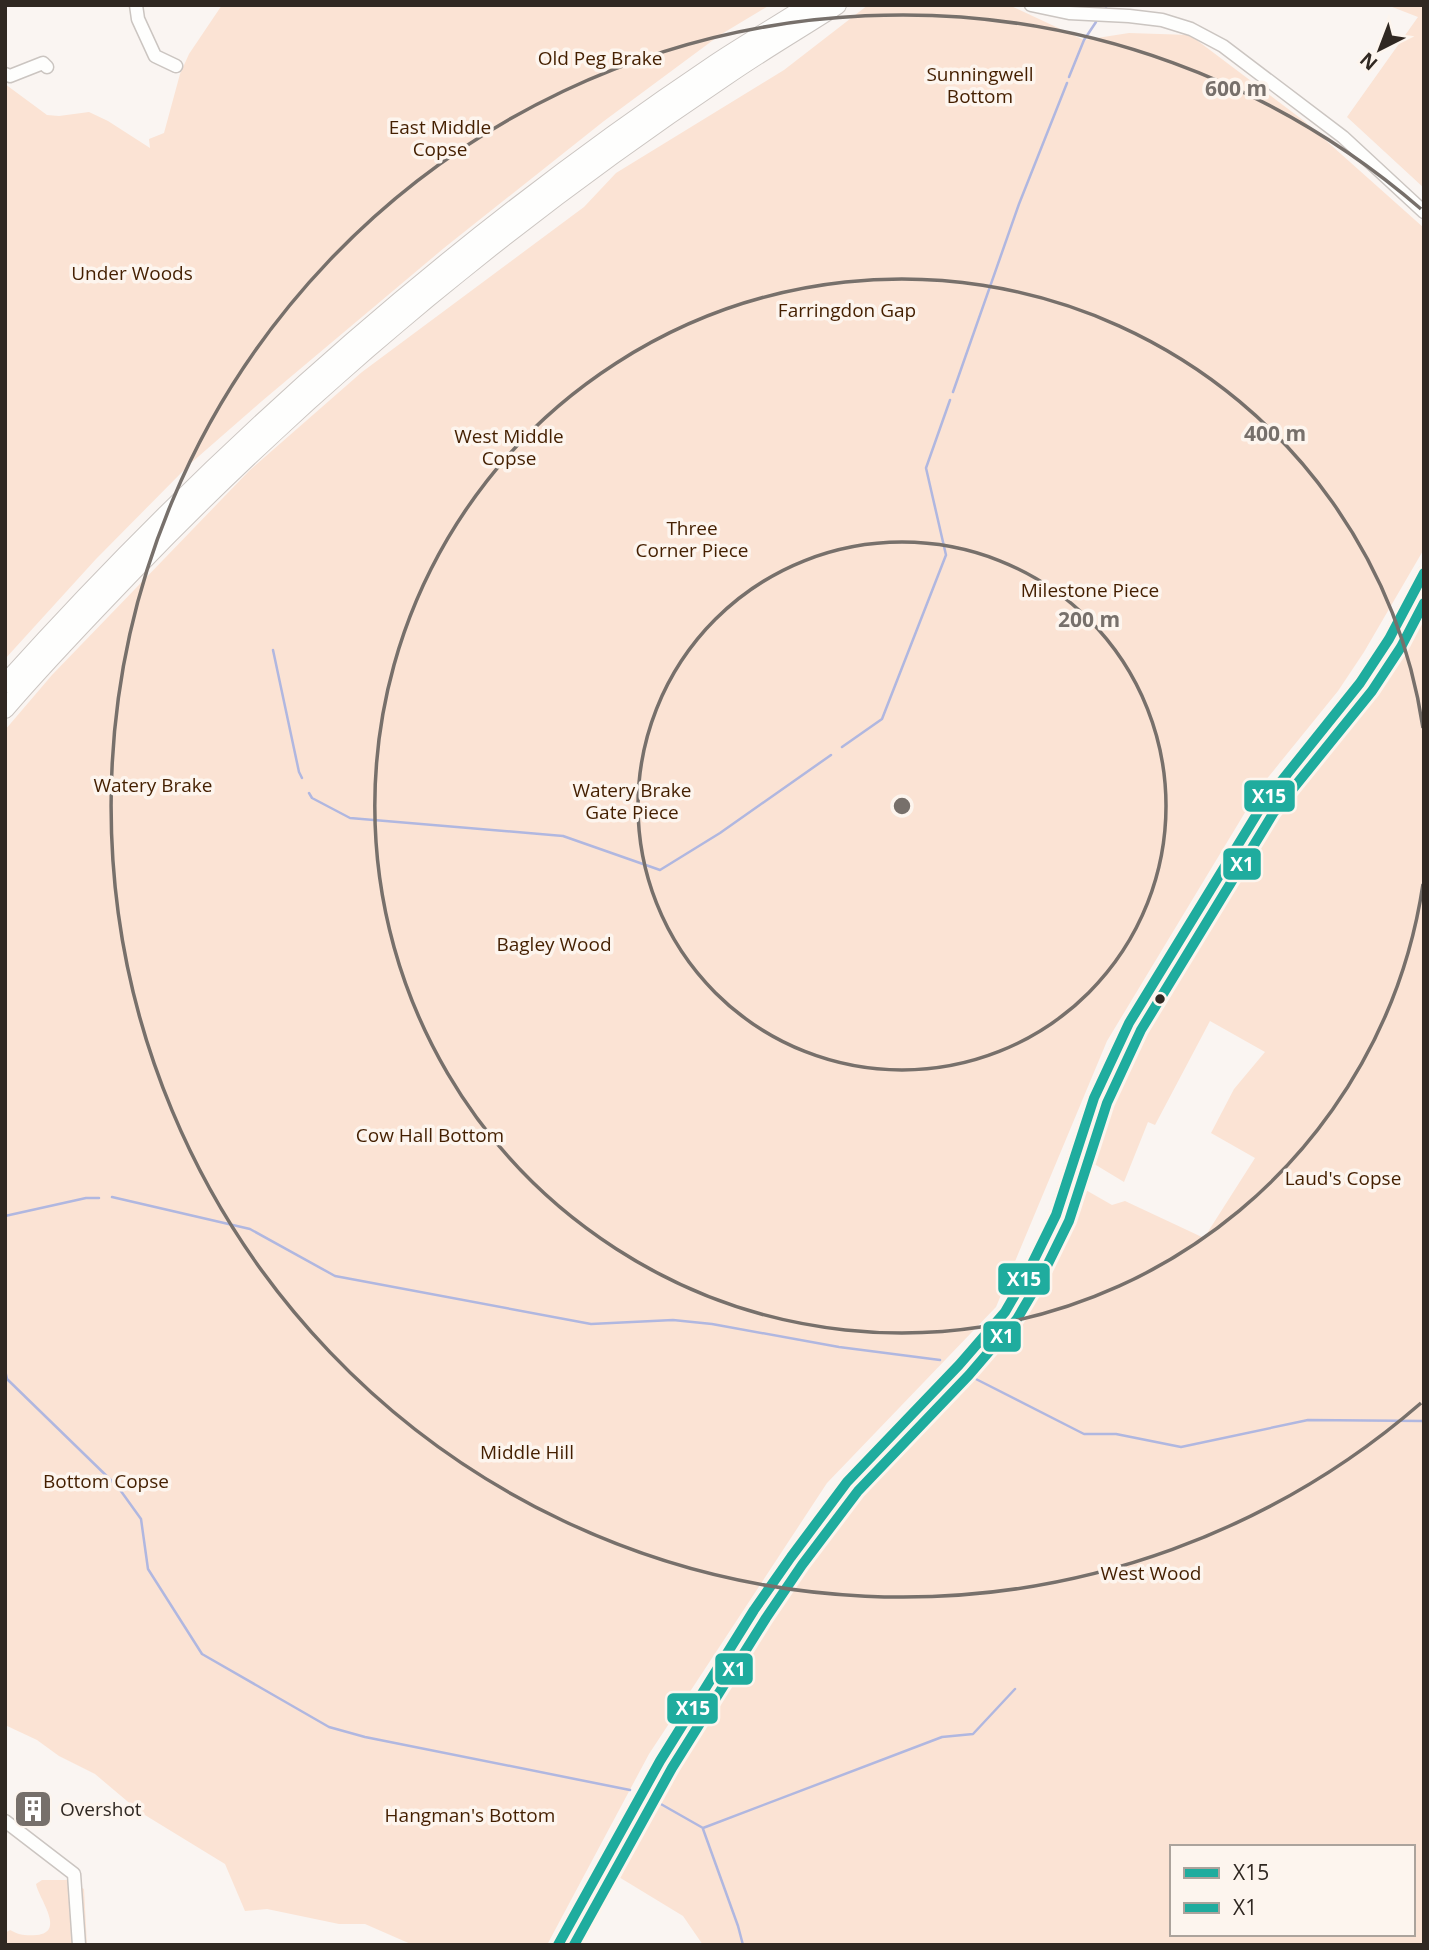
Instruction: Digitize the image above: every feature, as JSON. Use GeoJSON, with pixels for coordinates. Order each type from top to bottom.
{"type":"FeatureCollection","features":[{"type":"Feature","properties":{"kind":"highway"},"geometry":{"type":"LineString","coordinates":[[5,684],[183,497],[315,375],[421,283],[625,127],[716,64],[809,5]]}},
{"type":"Feature","properties":{"kind":"highway"},"geometry":{"type":"LineString","coordinates":[[5,709],[78,628],[210,492],[431,295],[540,208],[634,140],[726,75],[837,5]]}},
{"type":"Feature","properties":{"kind":"street"},"geometry":{"type":"LineString","coordinates":[[135,5],[138,19],[155,56],[176,66]]}},
{"type":"Feature","properties":{"kind":"street"},"geometry":{"type":"LineString","coordinates":[[1031,5],[1069,13],[1162,20],[1191,29],[1223,46],[1343,136],[1424,212]]}},
{"type":"Feature","properties":{"kind":"street"},"geometry":{"type":"LineString","coordinates":[[5,75],[10,76],[43,63],[47,67]]}},
{"type":"Feature","properties":{"kind":"street"},"geometry":{"type":"LineString","coordinates":[[558,1945],[660,1761],[754,1610],[791,1557],[847,1482],[960,1366],[1005,1312],[1056,1215],[1094,1098],[1129,1023],[1262,804],[1360,683],[1389,639],[1424,573]]}},
{"type":"Feature","properties":{"kind":"street"},"geometry":{"type":"LineString","coordinates":[[5,1821],[74,1874],[79,1945]]}},
{"type":"Feature","properties":{"kind":"green space"},"geometry":{"type":"Polygon","coordinates":[[[222,5],[770,5],[720,35],[604,121],[444,248],[262,401],[191,463],[96,559],[5,659],[5,84],[47,115],[89,112],[150,148],[149,139],[164,133],[180,74],[189,54],[222,5]]]}},
{"type":"Feature","properties":{"kind":"green space","name":"Bagley Wood"},"geometry":{"type":"Polygon","coordinates":[[[868,5],[1009,5],[1084,40],[1129,33],[1190,35],[1304,121],[1424,228],[1424,549],[1338,691],[1261,786],[1107,1041],[996,1307],[827,1483],[649,1754],[547,1945],[413,1945],[365,1924],[339,1924],[267,1909],[245,1911],[225,1864],[140,1812],[95,1774],[59,1756],[37,1740],[5,1725],[5,730],[52,675],[249,471],[362,372],[584,207],[616,173],[784,70],[868,5]]]}},
{"type":"Feature","properties":{"kind":"green space"},"geometry":{"type":"Polygon","coordinates":[[[1387,5],[1424,5],[1424,188],[1347,117],[1418,17],[1387,5]]]}},
{"type":"Feature","properties":{"kind":"green space","name":"West Wood"},"geometry":{"type":"Polygon","coordinates":[[[1424,590],[1424,1945],[703,1945],[683,1916],[609,1871],[672,1764],[851,1494],[1011,1323],[1077,1185],[1112,1205],[1125,1201],[1204,1238],[1255,1158],[1211,1133],[1234,1089],[1265,1052],[1210,1021],[1155,1125],[1148,1122],[1124,1182],[1086,1159],[1116,1065],[1216,901],[1325,743],[1387,659],[1424,590]]]}},
{"type":"Feature","properties":{"kind":"green space"},"geometry":{"type":"Polygon","coordinates":[[[42,1880],[67,1880],[84,1889],[87,1945],[5,1945],[5,1933],[10,1930],[20,1934],[37,1935],[50,1928],[48,1914],[36,1884],[42,1880]]]}},
{"type":"Feature","properties":{"kind":"waterway"},"geometry":{"type":"LineString","coordinates":[[1069,77],[1084,40],[1096,22]]}},
{"type":"Feature","properties":{"kind":"waterway"},"geometry":{"type":"LineString","coordinates":[[953,392],[1019,204],[1067,83]]}},
{"type":"Feature","properties":{"kind":"waterway"},"geometry":{"type":"LineString","coordinates":[[842,747],[882,719],[946,555],[926,468],[950,400]]}},
{"type":"Feature","properties":{"kind":"waterway"},"geometry":{"type":"LineString","coordinates":[[273,650],[302,778]]}},
{"type":"Feature","properties":{"kind":"waterway"},"geometry":{"type":"LineString","coordinates":[[309,793],[312,798],[350,818],[563,836],[660,870],[720,833],[831,755]]}},
{"type":"Feature","properties":{"kind":"waterway"},"geometry":{"type":"LineString","coordinates":[[112,1197],[250,1229],[335,1276],[591,1324],[673,1320],[712,1324],[839,1347],[940,1360]]}},
{"type":"Feature","properties":{"kind":"waterway"},"geometry":{"type":"LineString","coordinates":[[5,1216],[86,1198],[99,1198]]}},
{"type":"Feature","properties":{"kind":"waterway"},"geometry":{"type":"LineString","coordinates":[[5,1370],[7,1379],[118,1487],[141,1519],[148,1569],[202,1654],[329,1727],[365,1737],[630,1790]]}},
{"type":"Feature","properties":{"kind":"waterway"},"geometry":{"type":"LineString","coordinates":[[968,1375],[1084,1434],[1116,1434],[1181,1447],[1308,1420],[1424,1421]]}},
{"type":"Feature","properties":{"kind":"waterway"},"geometry":{"type":"LineString","coordinates":[[652,1799],[703,1828],[942,1737],[973,1734],[1015,1689]]}},
{"type":"Feature","properties":{"kind":"waterway"},"geometry":{"type":"LineString","coordinates":[[703,1829],[743,1945]]}},
{"type":"Feature","properties":{"kind":"transit line","name":"X15"},"geometry":{"type":"LineString","coordinates":[[558,1945],[660,1761],[754,1610],[791,1557],[847,1482],[959,1365],[1005,1312],[1056,1215],[1094,1098],[1129,1023],[1263,804],[1360,683],[1389,639],[1424,573]]}},
{"type":"Feature","properties":{"kind":"transit line","name":"X1"},"geometry":{"type":"LineString","coordinates":[[574,1945],[672,1768],[802,1565],[858,1491],[969,1375],[1017,1319],[1069,1221],[1107,1103],[1141,1030],[1274,812],[1372,691],[1401,647],[1424,603]]}},
{"type":"Feature","properties":{"kind":"place","name":"Overshot"},"geometry":{"type":"Point","coordinates":[33,1809]}},
{"type":"Feature","properties":{"kind":"park label","name":"Old Peg Brake"},"geometry":{"type":"Point","coordinates":[600,58]}},
{"type":"Feature","properties":{"kind":"park label","name":"Sunningwell Bottom"},"geometry":{"type":"Point","coordinates":[980,85]}},
{"type":"Feature","properties":{"kind":"park label","name":"East Middle Copse"},"geometry":{"type":"Point","coordinates":[440,138]}},
{"type":"Feature","properties":{"kind":"park label","name":"Under Woods"},"geometry":{"type":"Point","coordinates":[132,273]}},
{"type":"Feature","properties":{"kind":"park label","name":"Farringdon Gap"},"geometry":{"type":"Point","coordinates":[847,310]}},
{"type":"Feature","properties":{"kind":"park label","name":"West Middle Copse"},"geometry":{"type":"Point","coordinates":[509,447]}},
{"type":"Feature","properties":{"kind":"park label","name":"Three Corner Piece"},"geometry":{"type":"Point","coordinates":[692,539]}},
{"type":"Feature","properties":{"kind":"park label","name":"Milestone Piece"},"geometry":{"type":"Point","coordinates":[1090,590]}},
{"type":"Feature","properties":{"kind":"park label","name":"Watery Brake"},"geometry":{"type":"Point","coordinates":[153,785]}},
{"type":"Feature","properties":{"kind":"park label","name":"Watery Brake Gate Piece"},"geometry":{"type":"Point","coordinates":[632,801]}},
{"type":"Feature","properties":{"kind":"park label","name":"Cow Hall Bottom"},"geometry":{"type":"Point","coordinates":[430,1135]}},
{"type":"Feature","properties":{"kind":"park label","name":"Laud's Copse"},"geometry":{"type":"Point","coordinates":[1343,1178]}},
{"type":"Feature","properties":{"kind":"park label","name":"Middle Hill"},"geometry":{"type":"Point","coordinates":[527,1452]}},
{"type":"Feature","properties":{"kind":"park label","name":"Bottom Copse"},"geometry":{"type":"Point","coordinates":[106,1481]}},
{"type":"Feature","properties":{"kind":"park label","name":"Hangman's Bottom"},"geometry":{"type":"Point","coordinates":[470,1815]}}]}
